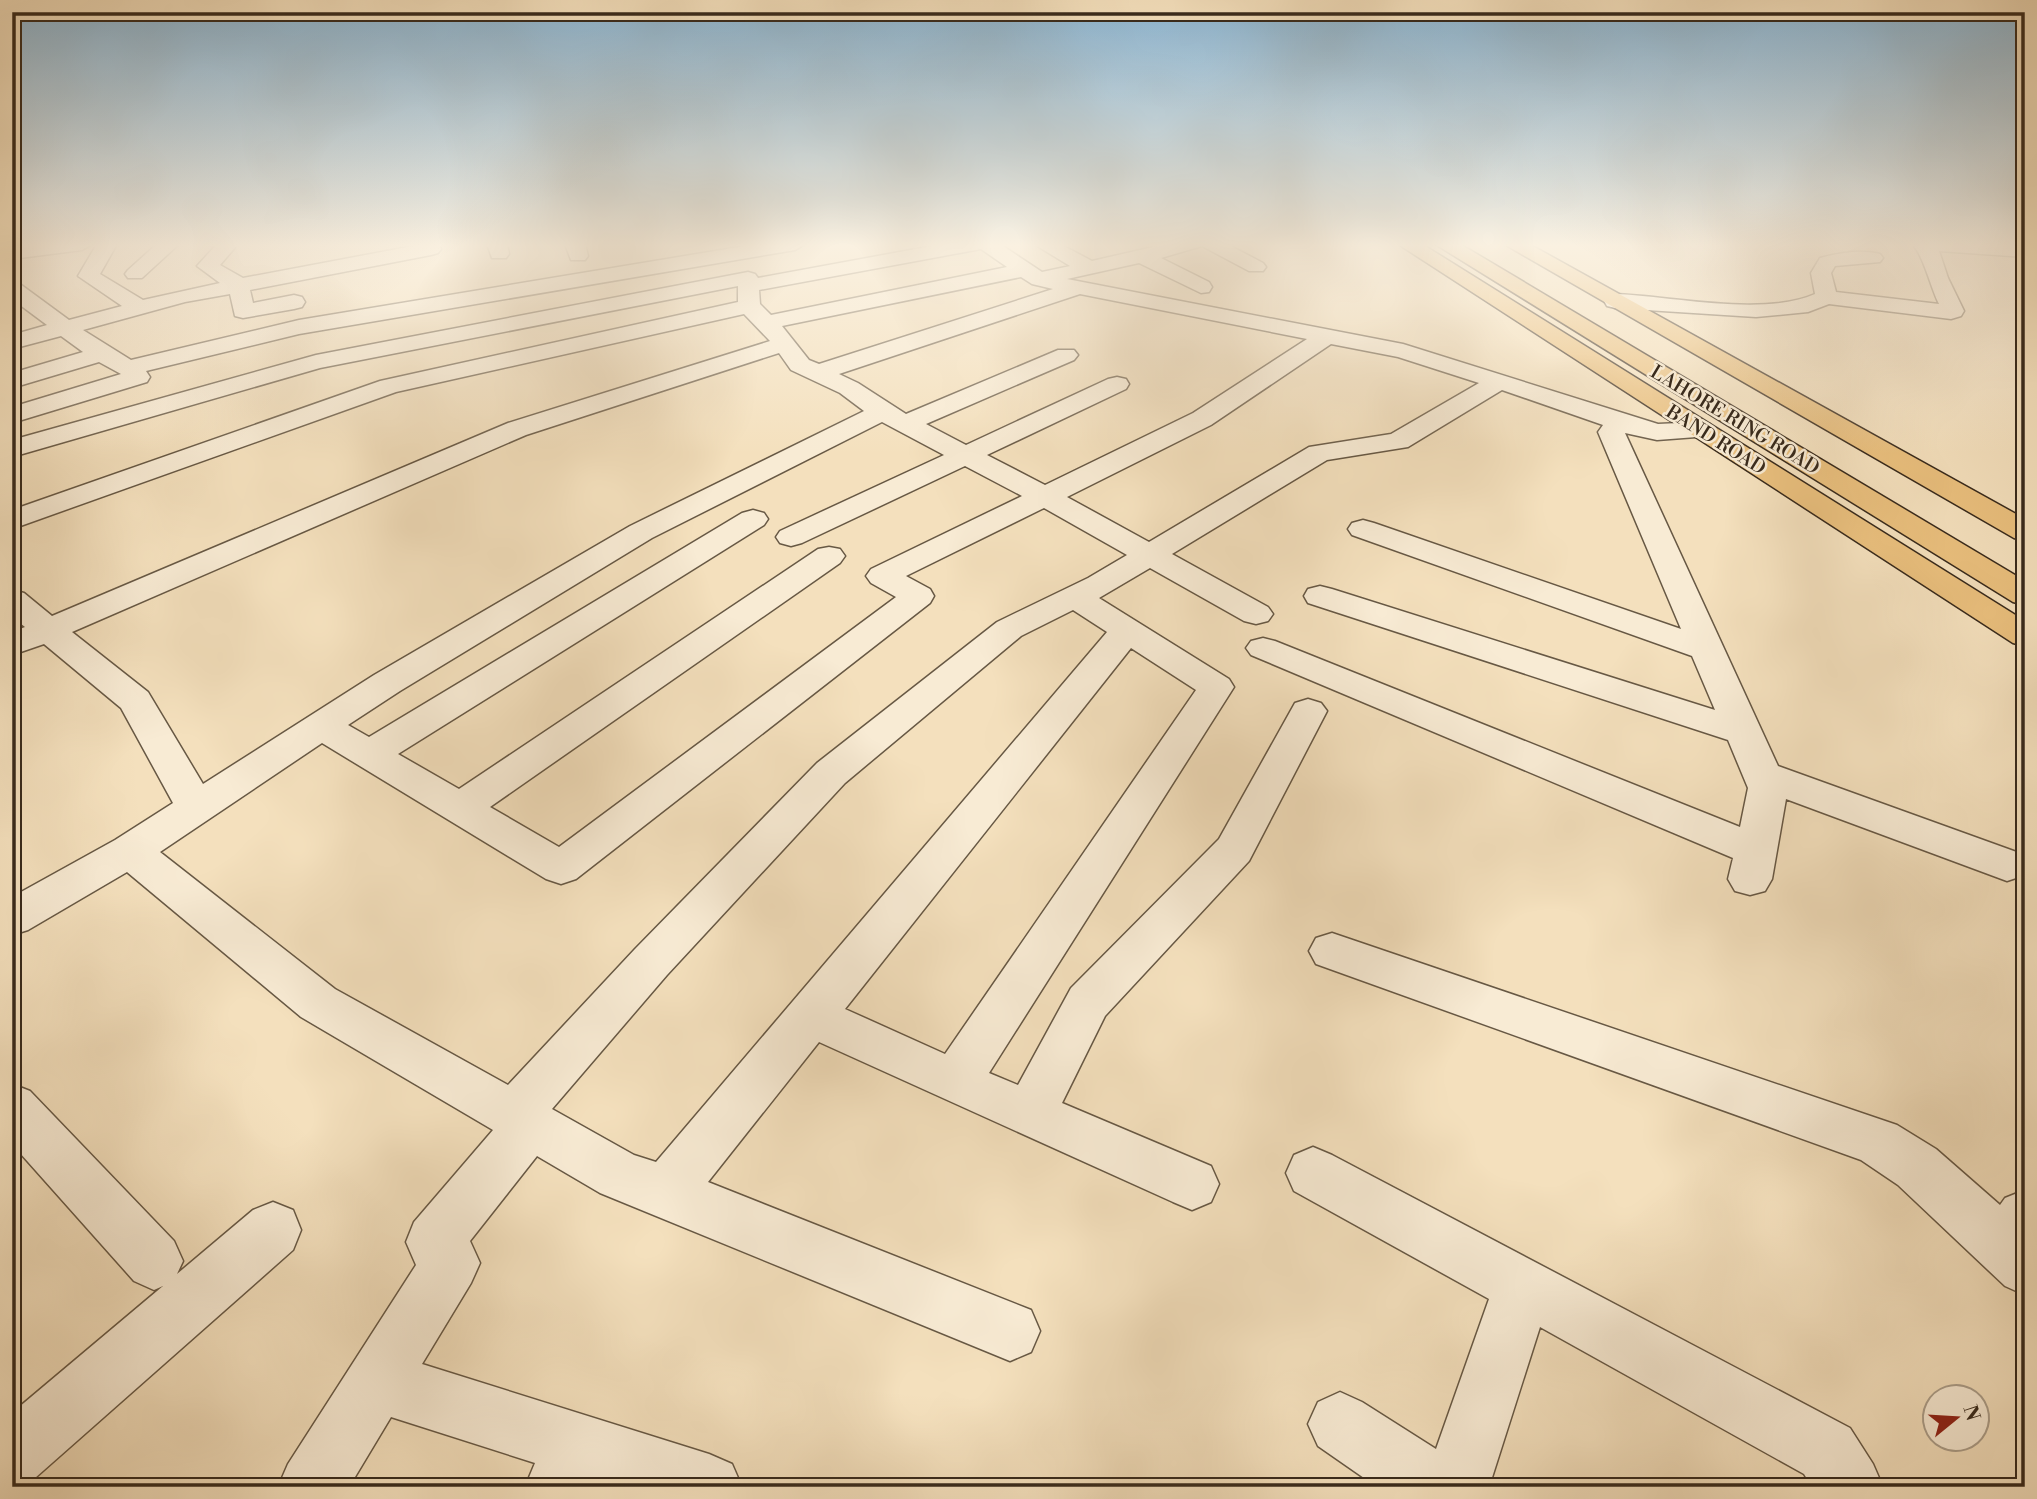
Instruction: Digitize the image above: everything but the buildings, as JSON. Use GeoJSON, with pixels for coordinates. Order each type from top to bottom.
{"type":"FeatureCollection","features":[{"type":"Feature","properties":{"kind":"main road","name":"BAND ROAD"},"geometry":{"type":"LineString","coordinates":[[1518,314],[2025,636]]}},
{"type":"Feature","properties":{"kind":"main road","name":"LAHORE RING ROAD"},"geometry":{"type":"LineString","coordinates":[[1561,314],[2025,595]]}},
{"type":"Feature","properties":{"kind":"main road","name":"LAHORE RING ROAD"},"geometry":{"type":"LineString","coordinates":[[1597,314],[1954,523]]}},
{"type":"Feature","properties":{"kind":"main road"},"geometry":{"type":"LineString","coordinates":[[1638,314],[2025,533]]}},
{"type":"Feature","properties":{"kind":"street"},"geometry":{"type":"LineString","coordinates":[[45,314],[173,403]]}},
{"type":"Feature","properties":{"kind":"street"},"geometry":{"type":"LineString","coordinates":[[12,342],[114,314]]}},
{"type":"Feature","properties":{"kind":"street"},"geometry":{"type":"LineString","coordinates":[[12,415],[233,341],[372,314]]}},
{"type":"Feature","properties":{"kind":"street"},"geometry":{"type":"LineString","coordinates":[[12,449],[316,362],[563,314]]}},
{"type":"Feature","properties":{"kind":"street"},"geometry":{"type":"LineString","coordinates":[[12,645],[517,429],[765,314]]}},
{"type":"Feature","properties":{"kind":"street"},"geometry":{"type":"LineString","coordinates":[[12,520],[389,386],[769,314]]}},
{"type":"Feature","properties":{"kind":"street"},"geometry":{"type":"LineString","coordinates":[[817,373],[982,314]]}},
{"type":"Feature","properties":{"kind":"street"},"geometry":{"type":"LineString","coordinates":[[1238,314],[1403,351],[1657,432],[1701,430]]}},
{"type":"Feature","properties":{"kind":"street"},"geometry":{"type":"LineString","coordinates":[[762,315],[800,365],[849,388],[894,418],[1044,496],[1149,555],[1259,631],[1753,865],[1768,788],[1611,432],[1621,422]]}},
{"type":"Feature","properties":{"kind":"street"},"geometry":{"type":"LineString","coordinates":[[321,726],[561,868],[918,596],[882,576],[1202,419],[1329,335]]}},
{"type":"Feature","properties":{"kind":"street"},"geometry":{"type":"LineString","coordinates":[[12,381],[101,354]]}},
{"type":"Feature","properties":{"kind":"street"},"geometry":{"type":"LineString","coordinates":[[12,918],[130,851],[387,683],[641,532],[894,418],[1066,355]]}},
{"type":"Feature","properties":{"kind":"street"},"geometry":{"type":"LineString","coordinates":[[311,1487],[451,1264],[435,1242],[523,1120],[652,962],[831,773],[1009,629],[1075,597],[1149,555],[1319,453],[1398,441],[1500,381]]}},
{"type":"Feature","properties":{"kind":"street"},"geometry":{"type":"LineString","coordinates":[[791,537],[1117,384]]}},
{"type":"Feature","properties":{"kind":"street"},"geometry":{"type":"LineString","coordinates":[[369,755],[752,519]]}},
{"type":"Feature","properties":{"kind":"street"},"geometry":{"type":"LineString","coordinates":[[1363,529],[1709,650]]}},
{"type":"Feature","properties":{"kind":"street"},"geometry":{"type":"LineString","coordinates":[[460,808],[829,556]]}},
{"type":"Feature","properties":{"kind":"street"},"geometry":{"type":"LineString","coordinates":[[1320,596],[1744,732]]}},
{"type":"Feature","properties":{"kind":"street"},"geometry":{"type":"LineString","coordinates":[[955,1082],[1216,687],[1075,597]]}},
{"type":"Feature","properties":{"kind":"street"},"geometry":{"type":"LineString","coordinates":[[12,600],[135,701],[164,747],[196,808]]}},
{"type":"Feature","properties":{"kind":"street"},"geometry":{"type":"LineString","coordinates":[[666,1192],[1126,631]]}},
{"type":"Feature","properties":{"kind":"street"},"geometry":{"type":"LineString","coordinates":[[1030,1114],[1088,1002],[1234,850],[1308,711]]}},
{"type":"Feature","properties":{"kind":"street"},"geometry":{"type":"LineString","coordinates":[[1762,775],[2007,865]]}},
{"type":"Feature","properties":{"kind":"street"},"geometry":{"type":"LineString","coordinates":[[130,851],[318,1003],[619,1175],[1010,1331]]}},
{"type":"Feature","properties":{"kind":"street"},"geometry":{"type":"LineString","coordinates":[[1332,951],[1878,1142],[1917,1167],[2018,1243]]}},
{"type":"Feature","properties":{"kind":"street"},"geometry":{"type":"LineString","coordinates":[[811,1016],[955,1082],[1192,1184]]}},
{"type":"Feature","properties":{"kind":"street"},"geometry":{"type":"LineString","coordinates":[[12,1107],[154,1261]]}},
{"type":"Feature","properties":{"kind":"street"},"geometry":{"type":"LineString","coordinates":[[1313,1174],[1827,1451],[1850,1487]]}},
{"type":"Feature","properties":{"kind":"street"},"geometry":{"type":"LineString","coordinates":[[12,1455],[273,1230]]}},
{"type":"Feature","properties":{"kind":"street"},"geometry":{"type":"LineString","coordinates":[[1456,1487],[1522,1287]]}},
{"type":"Feature","properties":{"kind":"street"},"geometry":{"type":"LineString","coordinates":[[377,1381],[568,1466],[709,1487]]}},
{"type":"Feature","properties":{"kind":"street"},"geometry":{"type":"LineString","coordinates":[[1340,1424],[1435,1487]]}}]}
